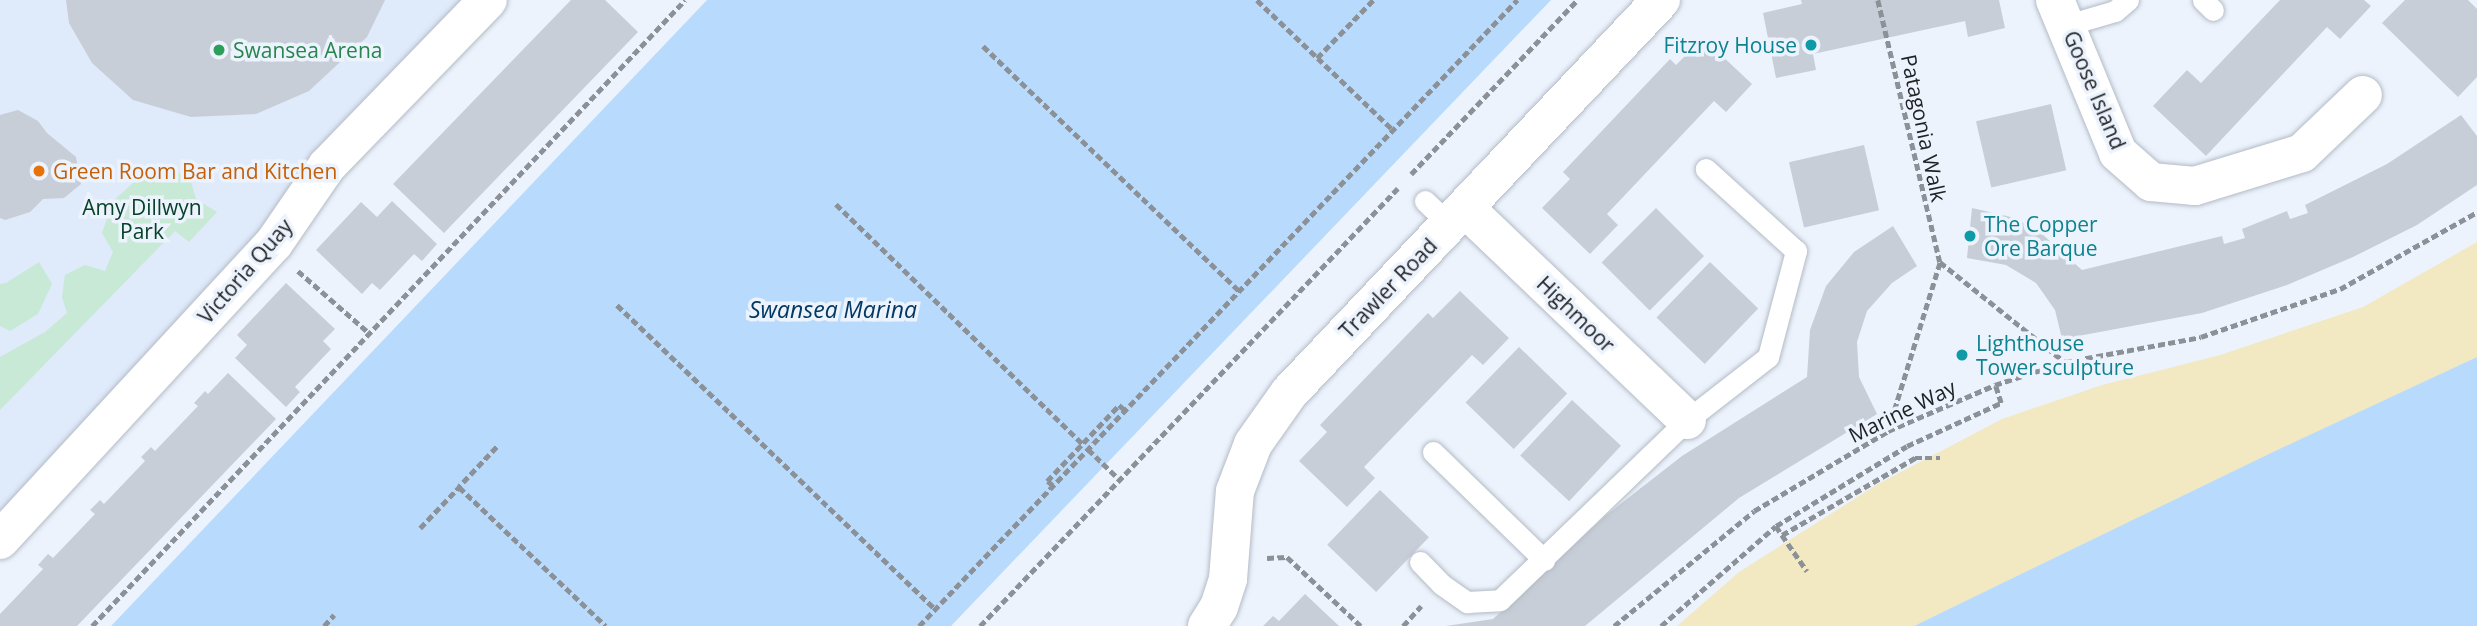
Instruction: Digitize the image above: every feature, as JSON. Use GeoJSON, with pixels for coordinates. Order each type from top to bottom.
{"type":"FeatureCollection","features":[{"type":"Feature","properties":{"kind":"street","name":"Victoria Quay"},"geometry":{"type":"LineString","coordinates":[[0,540],[274,243],[327,166],[488,0]]}},
{"type":"Feature","properties":{"kind":"street","name":"Trawler Road"},"geometry":{"type":"LineString","coordinates":[[1207,626],[1222,597],[1236,491],[1253,444],[1289,393],[1447,211],[1661,0]]}},
{"type":"Feature","properties":{"kind":"street","name":"Goose Island"},"geometry":{"type":"LineString","coordinates":[[2061,13],[2118,153],[2151,182],[2195,186],[2302,153],[2363,95]]}},
{"type":"Feature","properties":{"kind":"street","name":"Highmoor"},"geometry":{"type":"LineString","coordinates":[[1447,211],[1687,420]]}},
{"type":"Feature","properties":{"kind":"lane"},"geometry":{"type":"LineString","coordinates":[[2061,13],[2115,11],[2128,0]]}},
{"type":"Feature","properties":{"kind":"lane"},"geometry":{"type":"LineString","coordinates":[[1420,562],[1441,584],[1467,602],[1500,600],[1687,420],[1768,357],[1796,251],[1706,169]]}},
{"type":"Feature","properties":{"kind":"lane"},"geometry":{"type":"LineString","coordinates":[[1433,452],[1544,560]]}},
{"type":"Feature","properties":{"kind":"path"},"geometry":{"type":"LineString","coordinates":[[92,626],[685,0]]}},
{"type":"Feature","properties":{"kind":"path"},"geometry":{"type":"LineString","coordinates":[[1257,0],[1393,130]]}},
{"type":"Feature","properties":{"kind":"path"},"geometry":{"type":"LineString","coordinates":[[1317,58],[1373,0]]}},
{"type":"Feature","properties":{"kind":"path"},"geometry":{"type":"LineString","coordinates":[[919,626],[1517,0]]}},
{"type":"Feature","properties":{"kind":"path"},"geometry":{"type":"LineString","coordinates":[[980,626],[1577,0]]}},
{"type":"Feature","properties":{"kind":"path","name":"Patagonia Walk"},"geometry":{"type":"LineString","coordinates":[[1878,0],[1940,262]]}},
{"type":"Feature","properties":{"kind":"path"},"geometry":{"type":"LineString","coordinates":[[983,46],[1239,291]]}},
{"type":"Feature","properties":{"kind":"path"},"geometry":{"type":"LineString","coordinates":[[836,204],[1083,444]]}},
{"type":"Feature","properties":{"kind":"path","name":"Marine Way"},"geometry":{"type":"LineString","coordinates":[[1614,626],[1754,511],[1888,431],[1995,385],[2065,362],[2201,337],[2340,289],[2477,212]]}},
{"type":"Feature","properties":{"kind":"path"},"geometry":{"type":"LineString","coordinates":[[1888,431],[1940,262],[2065,362]]}},
{"type":"Feature","properties":{"kind":"path"},"geometry":{"type":"LineString","coordinates":[[290,264],[369,333]]}},
{"type":"Feature","properties":{"kind":"path"},"geometry":{"type":"LineString","coordinates":[[617,305],[935,609]]}},
{"type":"Feature","properties":{"kind":"path"},"geometry":{"type":"LineString","coordinates":[[1661,626],[1776,526],[1907,446],[2001,402],[1995,385]]}},
{"type":"Feature","properties":{"kind":"path"},"geometry":{"type":"LineString","coordinates":[[1053,486],[1047,481],[1119,405],[1125,410]]}},
{"type":"Feature","properties":{"kind":"path"},"geometry":{"type":"LineString","coordinates":[[420,528],[497,447]]}},
{"type":"Feature","properties":{"kind":"path"},"geometry":{"type":"LineString","coordinates":[[1088,449],[1120,480]]}},
{"type":"Feature","properties":{"kind":"path"},"geometry":{"type":"LineString","coordinates":[[1782,535],[1914,458],[1940,458]]}},
{"type":"Feature","properties":{"kind":"path"},"geometry":{"type":"LineString","coordinates":[[459,488],[606,626]]}},
{"type":"Feature","properties":{"kind":"path"},"geometry":{"type":"LineString","coordinates":[[1776,526],[1807,571]]}},
{"type":"Feature","properties":{"kind":"path"},"geometry":{"type":"LineString","coordinates":[[1229,559],[1287,557],[1361,626]]}},
{"type":"Feature","properties":{"kind":"path"},"geometry":{"type":"LineString","coordinates":[[324,626],[334,615]]}},
{"type":"Feature","properties":{"kind":"shaded area"},"geometry":{"type":"Polygon","coordinates":[[[0,0],[488,0],[0,540],[0,0]]]}},
{"type":"Feature","properties":{"kind":"green space","name":"Amy Dillwyn Park"},"geometry":{"type":"Polygon","coordinates":[[[174,169],[191,182],[196,199],[217,212],[189,242],[175,231],[0,410],[0,357],[45,332],[67,313],[62,297],[65,275],[85,265],[105,271],[113,252],[102,233],[113,201],[143,174],[174,169]]]}},
{"type":"Feature","properties":{"kind":"green space","name":"Amy Dillwyn Park"},"geometry":{"type":"Polygon","coordinates":[[[39,262],[52,284],[38,314],[10,331],[0,326],[0,284],[39,262]]]}},
{"type":"Feature","properties":{"kind":"sand"},"geometry":{"type":"Polygon","coordinates":[[[2477,242],[2477,357],[1914,626],[1677,626],[1739,572],[1878,484],[2002,419],[2102,385],[2220,355],[2363,307],[2477,242]]]}},
{"type":"Feature","properties":{"kind":"water","name":"Swansea Marina"},"geometry":{"type":"Polygon","coordinates":[[[707,0],[1551,0],[951,626],[111,626],[707,0]]]}},
{"type":"Feature","properties":{"kind":"water"},"geometry":{"type":"Polygon","coordinates":[[[2477,357],[2477,626],[1914,626],[2271,453],[2477,357]]]}},
{"type":"Feature","properties":{"kind":"building","name":"Swansea Arena"},"geometry":{"type":"Polygon","coordinates":[[[66,0],[385,0],[367,37],[309,91],[256,114],[191,117],[133,100],[92,63],[69,23],[66,0]]]}},
{"type":"Feature","properties":{"kind":"building"},"geometry":{"type":"Polygon","coordinates":[[[571,0],[605,0],[638,32],[444,233],[393,184],[571,0]]]}},
{"type":"Feature","properties":{"kind":"building","name":"Fitzroy House"},"geometry":{"type":"Polygon","coordinates":[[[1801,0],[1999,0],[2005,28],[1968,37],[1965,21],[1813,54],[1816,70],[1776,78],[1763,13],[1802,4],[1801,0]]]}},
{"type":"Feature","properties":{"kind":"building"},"geometry":{"type":"Polygon","coordinates":[[[2280,0],[2364,0],[2371,6],[2340,39],[2327,27],[2206,156],[2153,106],[2187,70],[2201,83],[2280,0]]]}},
{"type":"Feature","properties":{"kind":"building"},"geometry":{"type":"Polygon","coordinates":[[[2405,0],[2468,0],[2477,9],[2477,77],[2458,97],[2382,23],[2405,0]]]}},
{"type":"Feature","properties":{"kind":"building"},"geometry":{"type":"Polygon","coordinates":[[[1703,38],[1752,84],[1726,112],[1714,101],[1607,214],[1618,225],[1590,254],[1542,208],[1570,179],[1563,172],[1670,59],[1676,65],[1703,38]]]}},
{"type":"Feature","properties":{"kind":"building"},"geometry":{"type":"Polygon","coordinates":[[[2051,104],[2066,170],[1991,188],[1976,121],[2051,104]]]}},
{"type":"Feature","properties":{"kind":"building","name":"Green Room Bar and Kitchen"},"geometry":{"type":"Polygon","coordinates":[[[18,110],[38,121],[47,133],[76,157],[81,184],[64,198],[43,199],[30,212],[5,220],[0,218],[0,115],[18,110]]]}},
{"type":"Feature","properties":{"kind":"building"},"geometry":{"type":"Polygon","coordinates":[[[2461,115],[2477,136],[2477,185],[2417,225],[2353,257],[2287,285],[2202,313],[2062,339],[2055,310],[2036,283],[2006,265],[1967,258],[1972,208],[2015,218],[2041,233],[2082,270],[2222,236],[2224,244],[2245,238],[2242,229],[2287,211],[2290,219],[2308,213],[2305,205],[2387,164],[2461,115]]]}},
{"type":"Feature","properties":{"kind":"building"},"geometry":{"type":"Polygon","coordinates":[[[1864,145],[1879,210],[1804,228],[1789,162],[1864,145]]]}},
{"type":"Feature","properties":{"kind":"building"},"geometry":{"type":"Polygon","coordinates":[[[392,201],[437,244],[422,261],[414,254],[380,290],[372,283],[362,294],[316,250],[361,202],[377,217],[392,201]]]}},
{"type":"Feature","properties":{"kind":"building"},"geometry":{"type":"Polygon","coordinates":[[[1656,208],[1704,256],[1650,311],[1602,262],[1656,208]]]}},
{"type":"Feature","properties":{"kind":"building"},"geometry":{"type":"Polygon","coordinates":[[[1893,226],[1917,266],[1892,283],[1867,311],[1857,342],[1859,377],[1877,414],[1739,498],[1585,626],[1446,626],[1493,619],[1605,516],[1682,456],[1807,377],[1810,330],[1826,286],[1854,252],[1893,226]]]}},
{"type":"Feature","properties":{"kind":"building"},"geometry":{"type":"Polygon","coordinates":[[[1710,262],[1758,309],[1705,364],[1657,317],[1710,262]]]}},
{"type":"Feature","properties":{"kind":"building"},"geometry":{"type":"Polygon","coordinates":[[[286,283],[335,329],[323,341],[331,349],[295,387],[300,392],[286,407],[235,358],[247,345],[237,335],[286,283]]]}},
{"type":"Feature","properties":{"kind":"building"},"geometry":{"type":"Polygon","coordinates":[[[1460,291],[1509,338],[1483,365],[1472,355],[1364,467],[1375,478],[1347,507],[1299,461],[1327,432],[1320,425],[1428,313],[1433,318],[1460,291]]]}},
{"type":"Feature","properties":{"kind":"building"},"geometry":{"type":"Polygon","coordinates":[[[1519,347],[1567,394],[1514,449],[1466,402],[1519,347]]]}},
{"type":"Feature","properties":{"kind":"building"},"geometry":{"type":"Polygon","coordinates":[[[228,373],[276,419],[77,626],[0,626],[0,614],[43,569],[38,565],[48,554],[53,558],[95,514],[90,510],[100,500],[104,504],[145,461],[141,457],[151,447],[155,451],[198,406],[194,403],[205,391],[208,394],[228,373]]]}},
{"type":"Feature","properties":{"kind":"building"},"geometry":{"type":"Polygon","coordinates":[[[1572,400],[1621,446],[1569,501],[1520,456],[1572,400]]]}},
{"type":"Feature","properties":{"kind":"building"},"geometry":{"type":"Polygon","coordinates":[[[1380,490],[1429,537],[1376,592],[1327,545],[1380,490]]]}},
{"type":"Feature","properties":{"kind":"building"},"geometry":{"type":"Polygon","coordinates":[[[1305,594],[1339,626],[1263,626],[1273,616],[1279,621],[1305,594]]]}},
{"type":"Feature","properties":{"kind":"place","name":"Fitzroy House"},"geometry":{"type":"Point","coordinates":[1811,45]}},
{"type":"Feature","properties":{"kind":"place","name":"Swansea Arena"},"geometry":{"type":"Point","coordinates":[219,50]}},
{"type":"Feature","properties":{"kind":"place","name":"Green Room Bar and Kitchen"},"geometry":{"type":"Point","coordinates":[39,171]}},
{"type":"Feature","properties":{"kind":"place","name":"The Copper Ore Barque"},"geometry":{"type":"Point","coordinates":[1970,236]}},
{"type":"Feature","properties":{"kind":"place","name":"Lighthouse Tower sculpture"},"geometry":{"type":"Point","coordinates":[1962,355]}}]}
